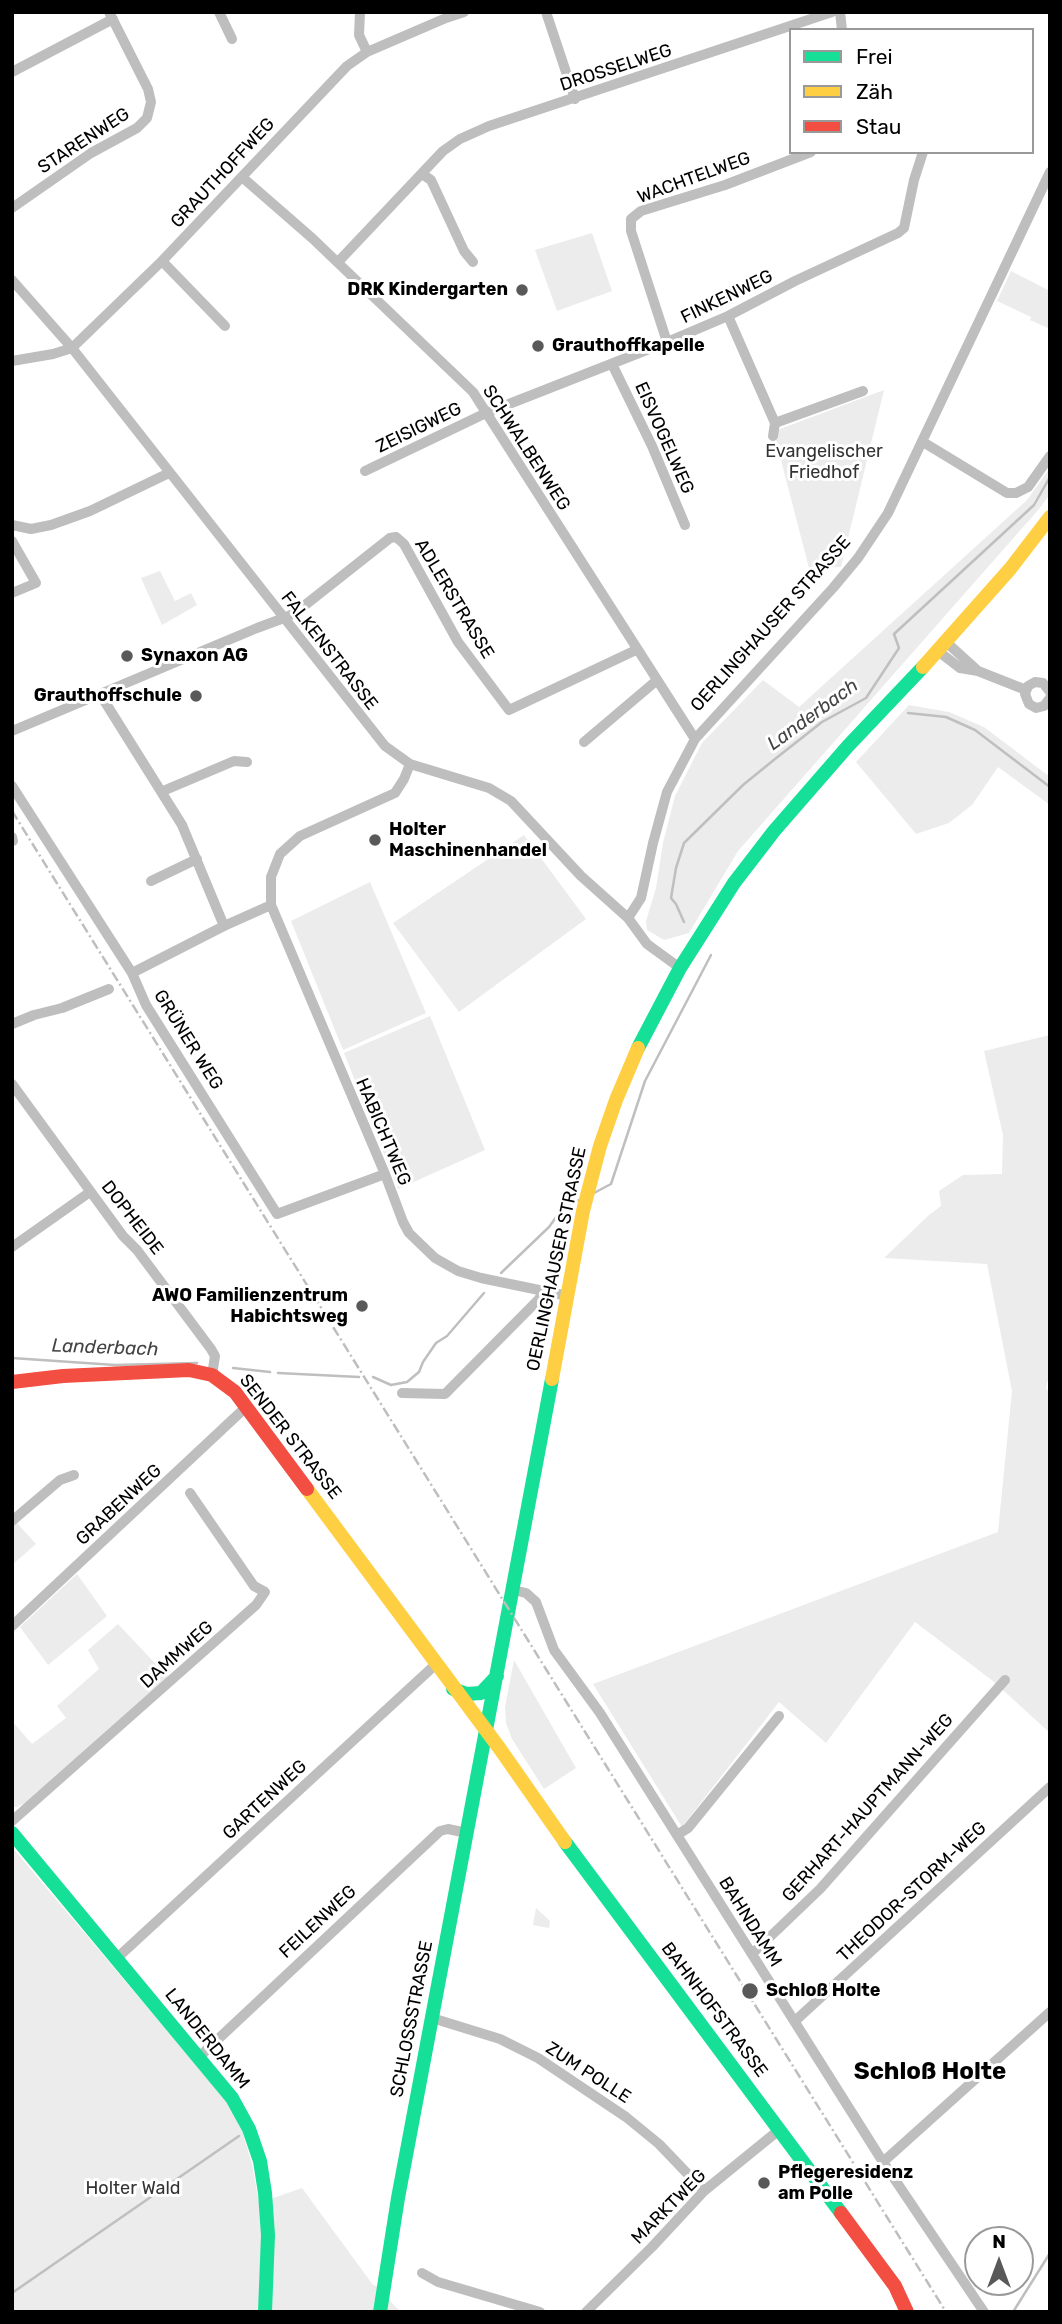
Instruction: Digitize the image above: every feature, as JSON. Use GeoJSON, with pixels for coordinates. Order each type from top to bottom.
{"type":"FeatureCollection","features":[{"type":"Feature","properties":{"kind":"main road","name":"OERLINGHAUSER STRASSE"},"geometry":{"type":"LineString","coordinates":[[487,1734],[583,1211],[612,1111],[632,1061],[680,968],[734,883],[774,831],[848,746],[942,647],[1010,569],[1050,517]]}},
{"type":"Feature","properties":{"kind":"main road","name":"SENDER STRASSE"},"geometry":{"type":"LineString","coordinates":[[12,1382],[63,1376],[177,1370],[212,1375],[235,1392],[487,1734]]}},
{"type":"Feature","properties":{"kind":"main road"},"geometry":{"type":"LineString","coordinates":[[453,1689],[467,1694],[481,1693],[498,1675]]}},
{"type":"Feature","properties":{"kind":"main road","name":"SCHLOSSSTRASSE"},"geometry":{"type":"LineString","coordinates":[[380,2312],[396,2209],[487,1734]]}},
{"type":"Feature","properties":{"kind":"main road","name":"BAHNHOFSTRASSE"},"geometry":{"type":"LineString","coordinates":[[487,1734],[581,1865],[895,2286],[907,2312]]}},
{"type":"Feature","properties":{"kind":"main road","name":"LANDERDAMM"},"geometry":{"type":"LineString","coordinates":[[12,1833],[232,2098],[249,2129],[260,2161],[265,2193],[268,2235],[265,2312]]}},
{"type":"Feature","properties":{"kind":"street"},"geometry":{"type":"LineString","coordinates":[[219,12],[232,39]]}},
{"type":"Feature","properties":{"kind":"street"},"geometry":{"type":"LineString","coordinates":[[360,12],[359,35],[368,52]]}},
{"type":"Feature","properties":{"kind":"street","name":"GRAUTHOFFWEG"},"geometry":{"type":"LineString","coordinates":[[72,348],[162,261],[347,66],[368,52],[464,12]]}},
{"type":"Feature","properties":{"kind":"street"},"geometry":{"type":"LineString","coordinates":[[546,12],[575,99]]}},
{"type":"Feature","properties":{"kind":"street","name":"DROSSELWEG"},"geometry":{"type":"LineString","coordinates":[[338,262],[443,151],[460,139],[489,126],[832,12]]}},
{"type":"Feature","properties":{"kind":"street"},"geometry":{"type":"LineString","coordinates":[[12,72],[111,16]]}},
{"type":"Feature","properties":{"kind":"street","name":"STARENWEG"},"geometry":{"type":"LineString","coordinates":[[12,208],[91,153],[137,128],[147,118],[151,102],[148,89],[111,16]]}},
{"type":"Feature","properties":{"kind":"street","name":"WACHTELWEG"},"geometry":{"type":"LineString","coordinates":[[667,342],[631,231],[631,219],[641,211],[725,185],[806,154]]}},
{"type":"Feature","properties":{"kind":"street","name":"FINKENWEG"},"geometry":{"type":"LineString","coordinates":[[486,413],[728,316],[898,233],[904,228],[922,154]]}},
{"type":"Feature","properties":{"kind":"street","name":"OERLINGHAUSER STRASSE"},"geometry":{"type":"LineString","coordinates":[[628,918],[641,898],[667,792],[695,739],[858,558],[888,513],[1050,172]]}},
{"type":"Feature","properties":{"kind":"street"},"geometry":{"type":"LineString","coordinates":[[422,174],[431,180],[464,251],[473,262]]}},
{"type":"Feature","properties":{"kind":"street","name":"SCHWALBENWEG"},"geometry":{"type":"LineString","coordinates":[[242,177],[338,262],[473,392],[695,739]]}},
{"type":"Feature","properties":{"kind":"street"},"geometry":{"type":"LineString","coordinates":[[162,261],[225,326]]}},
{"type":"Feature","properties":{"kind":"street","name":"FALKENSTRASSE"},"geometry":{"type":"LineString","coordinates":[[12,280],[72,348],[385,746],[410,764],[489,788],[511,801],[581,876],[628,918],[647,944],[680,968]]}},
{"type":"Feature","properties":{"kind":"street"},"geometry":{"type":"LineString","coordinates":[[728,316],[775,423],[773,436]]}},
{"type":"Feature","properties":{"kind":"street"},"geometry":{"type":"LineString","coordinates":[[12,361],[72,348]]}},
{"type":"Feature","properties":{"kind":"street","name":"EISVOGELWEG"},"geometry":{"type":"LineString","coordinates":[[612,364],[652,446],[685,525]]}},
{"type":"Feature","properties":{"kind":"street"},"geometry":{"type":"LineString","coordinates":[[775,423],[863,391]]}},
{"type":"Feature","properties":{"kind":"street","name":"ZEISIGWEG"},"geometry":{"type":"LineString","coordinates":[[365,471],[486,413]]}},
{"type":"Feature","properties":{"kind":"street"},"geometry":{"type":"LineString","coordinates":[[923,442],[1007,493],[1016,493],[1028,487],[1050,456]]}},
{"type":"Feature","properties":{"kind":"street"},"geometry":{"type":"LineString","coordinates":[[12,524],[31,529],[51,525],[89,511],[169,473]]}},
{"type":"Feature","properties":{"kind":"street","name":"ADLERSTRASSE"},"geometry":{"type":"LineString","coordinates":[[284,618],[295,613],[382,543],[396,537],[404,544],[458,642],[509,710],[636,650]]}},
{"type":"Feature","properties":{"kind":"street"},"geometry":{"type":"LineString","coordinates":[[12,541],[36,583],[12,593]]}},
{"type":"Feature","properties":{"kind":"street"},"geometry":{"type":"LineString","coordinates":[[12,731],[284,618]]}},
{"type":"Feature","properties":{"kind":"street"},"geometry":{"type":"LineString","coordinates":[[942,647],[978,671],[1026,690]]}},
{"type":"Feature","properties":{"kind":"street"},"geometry":{"type":"LineString","coordinates":[[583,742],[656,681]]}},
{"type":"Feature","properties":{"kind":"street"},"geometry":{"type":"LineString","coordinates":[[1050,692],[1046,685],[1039,682],[1031,684],[1026,690],[1026,701],[1032,707],[1044,706],[1050,698]]}},
{"type":"Feature","properties":{"kind":"street"},"geometry":{"type":"LineString","coordinates":[[100,694],[182,825],[224,926]]}},
{"type":"Feature","properties":{"kind":"street"},"geometry":{"type":"LineString","coordinates":[[163,791],[234,761],[247,762]]}},
{"type":"Feature","properties":{"kind":"street","name":"HABICHTWEG"},"geometry":{"type":"LineString","coordinates":[[410,764],[395,793],[300,836],[280,854],[271,877],[271,905],[409,1233],[435,1258],[458,1271],[568,1296]]}},
{"type":"Feature","properties":{"kind":"street","name":"GRÜNER WEG"},"geometry":{"type":"LineString","coordinates":[[12,786],[132,973],[146,1004],[277,1214],[385,1174]]}},
{"type":"Feature","properties":{"kind":"street"},"geometry":{"type":"LineString","coordinates":[[150,881],[197,859]]}},
{"type":"Feature","properties":{"kind":"street"},"geometry":{"type":"LineString","coordinates":[[132,973],[271,905]]}},
{"type":"Feature","properties":{"kind":"street"},"geometry":{"type":"LineString","coordinates":[[12,1024],[109,989]]}},
{"type":"Feature","properties":{"kind":"street","name":"DOPHEIDE"},"geometry":{"type":"LineString","coordinates":[[12,1084],[123,1236],[137,1250],[211,1349],[215,1356],[212,1375]]}},
{"type":"Feature","properties":{"kind":"street"},"geometry":{"type":"LineString","coordinates":[[13,1244],[90,1192]]}},
{"type":"Feature","properties":{"kind":"street"},"geometry":{"type":"LineString","coordinates":[[402,1392],[444,1394],[539,1299],[543,1291]]}},
{"type":"Feature","properties":{"kind":"street","name":"GRABENWEG"},"geometry":{"type":"LineString","coordinates":[[12,1626],[246,1407]]}},
{"type":"Feature","properties":{"kind":"street"},"geometry":{"type":"LineString","coordinates":[[12,1521],[60,1480],[74,1475]]}},
{"type":"Feature","properties":{"kind":"street","name":"DAMMWEG"},"geometry":{"type":"LineString","coordinates":[[12,1821],[256,1605],[265,1592],[254,1587],[190,1493]]}},
{"type":"Feature","properties":{"kind":"street","name":"BAHNDAMM"},"geometry":{"type":"LineString","coordinates":[[513,1590],[526,1593],[536,1602],[554,1650],[600,1713],[883,2162],[984,2312]]}},
{"type":"Feature","properties":{"kind":"street","name":"GARTENWEG"},"geometry":{"type":"LineString","coordinates":[[117,1958],[435,1665]]}},
{"type":"Feature","properties":{"kind":"street","name":"GERHART-HAUPTMANN-WEG"},"geometry":{"type":"LineString","coordinates":[[752,1954],[820,1889],[1005,1680]]}},
{"type":"Feature","properties":{"kind":"street"},"geometry":{"type":"LineString","coordinates":[[677,1835],[688,1828],[779,1716]]}},
{"type":"Feature","properties":{"kind":"street","name":"THEODOR-STORM-WEG"},"geometry":{"type":"LineString","coordinates":[[795,2021],[1050,1787]]}},
{"type":"Feature","properties":{"kind":"street","name":"FEILENWEG"},"geometry":{"type":"LineString","coordinates":[[199,2057],[440,1831],[448,1829],[467,1833]]}},
{"type":"Feature","properties":{"kind":"street"},"geometry":{"type":"LineString","coordinates":[[883,2162],[1050,2012]]}},
{"type":"Feature","properties":{"kind":"street","name":"ZUM POLLE"},"geometry":{"type":"LineString","coordinates":[[432,2018],[500,2039],[538,2058],[626,2117],[659,2144],[704,2191]]}},
{"type":"Feature","properties":{"kind":"street","name":"MARKTWEG"},"geometry":{"type":"LineString","coordinates":[[586,2312],[704,2191],[779,2130]]}},
{"type":"Feature","properties":{"kind":"street"},"geometry":{"type":"LineString","coordinates":[[422,2273],[438,2282],[540,2312]]}},
{"type":"Feature","properties":{"kind":"green space"},"geometry":{"type":"Polygon","coordinates":[[[592,233],[612,291],[557,311],[535,250],[592,233]]]}},
{"type":"Feature","properties":{"kind":"green space"},"geometry":{"type":"Polygon","coordinates":[[[1011,271],[1050,291],[1050,329],[997,301],[1011,271]]]}},
{"type":"Feature","properties":{"kind":"green space","name":"Evangelischer Friedhof"},"geometry":{"type":"Polygon","coordinates":[[[884,390],[841,567],[809,568],[775,437],[780,429],[884,390]]]}},
{"type":"Feature","properties":{"kind":"green space"},"geometry":{"type":"Polygon","coordinates":[[[1050,468],[1050,494],[1039,509],[738,851],[689,933],[664,940],[647,930],[646,921],[656,888],[663,843],[675,796],[702,743],[763,680],[799,707],[1027,500],[1050,468]]]}},
{"type":"Feature","properties":{"kind":"green space"},"geometry":{"type":"Polygon","coordinates":[[[160,571],[175,601],[191,593],[197,605],[162,625],[141,578],[160,571]]]}},
{"type":"Feature","properties":{"kind":"green space"},"geometry":{"type":"Polygon","coordinates":[[[909,705],[949,712],[984,727],[1050,777],[1050,805],[998,767],[972,805],[949,823],[916,834],[856,762],[909,705]]]}},
{"type":"Feature","properties":{"kind":"green space"},"geometry":{"type":"Polygon","coordinates":[[[524,835],[586,919],[459,1012],[393,923],[524,835]]]}},
{"type":"Feature","properties":{"kind":"green space"},"geometry":{"type":"Polygon","coordinates":[[[370,882],[426,1013],[343,1050],[291,921],[370,882]]]}},
{"type":"Feature","properties":{"kind":"green space"},"geometry":{"type":"Polygon","coordinates":[[[430,1016],[485,1150],[398,1189],[344,1053],[430,1016]]]}},
{"type":"Feature","properties":{"kind":"green space"},"geometry":{"type":"Polygon","coordinates":[[[1050,1035],[1050,1371],[1046,1388],[1050,1394],[1050,1733],[993,1681],[915,1622],[826,1743],[779,1702],[682,1827],[593,1684],[998,1532],[1012,1391],[987,1264],[884,1258],[941,1206],[939,1191],[963,1175],[1002,1174],[1003,1135],[984,1051],[1050,1035]]]}},
{"type":"Feature","properties":{"kind":"green space"},"geometry":{"type":"Polygon","coordinates":[[[16,1522],[36,1544],[12,1565],[12,1525],[16,1522]]]}},
{"type":"Feature","properties":{"kind":"green space"},"geometry":{"type":"Polygon","coordinates":[[[77,1574],[107,1616],[48,1665],[20,1627],[77,1574]]]}},
{"type":"Feature","properties":{"kind":"green space"},"geometry":{"type":"Polygon","coordinates":[[[118,1624],[168,1677],[27,1802],[12,1807],[12,1721],[32,1744],[66,1718],[57,1706],[99,1669],[88,1650],[118,1624]]]}},
{"type":"Feature","properties":{"kind":"green space"},"geometry":{"type":"Polygon","coordinates":[[[514,1660],[576,1768],[544,1789],[512,1739],[506,1723],[505,1707],[514,1660]]]}},
{"type":"Feature","properties":{"kind":"green space","name":"Holter Wald"},"geometry":{"type":"Polygon","coordinates":[[[12,1847],[228,2103],[242,2131],[252,2164],[259,2203],[302,2188],[373,2285],[386,2289],[389,2300],[401,2312],[12,2312],[12,1847]]]}},
{"type":"Feature","properties":{"kind":"green space"},"geometry":{"type":"Polygon","coordinates":[[[536,1908],[550,1921],[549,1928],[533,1925],[536,1908]]]}},
{"type":"Feature","properties":{"kind":"waterway","name":"Landerbach"},"geometry":{"type":"LineString","coordinates":[[684,922],[671,898],[684,843],[743,785],[775,759],[822,722],[866,698],[899,648],[894,634],[1034,505],[1050,477]]}},
{"type":"Feature","properties":{"kind":"waterway"},"geometry":{"type":"LineString","coordinates":[[908,713],[946,717],[975,730],[1050,787]]}},
{"type":"Feature","properties":{"kind":"waterway","name":"Landerbach"},"geometry":{"type":"LineString","coordinates":[[594,1193],[611,1184],[645,1081],[711,955]]}},
{"type":"Feature","properties":{"kind":"waterway","name":"Landerbach"},"geometry":{"type":"LineString","coordinates":[[501,1273],[549,1227],[562,1209],[579,1200]]}},
{"type":"Feature","properties":{"kind":"waterway","name":"Landerbach"},"geometry":{"type":"LineString","coordinates":[[373,1377],[391,1385],[407,1382],[419,1372],[436,1343],[447,1336],[484,1293]]}},
{"type":"Feature","properties":{"kind":"waterway","name":"Landerbach"},"geometry":{"type":"LineString","coordinates":[[12,1358],[115,1365],[197,1363]]}},
{"type":"Feature","properties":{"kind":"waterway","name":"Landerbach"},"geometry":{"type":"LineString","coordinates":[[233,1368],[270,1372]]}},
{"type":"Feature","properties":{"kind":"waterway","name":"Landerbach"},"geometry":{"type":"LineString","coordinates":[[278,1373],[359,1377]]}},
{"type":"Feature","properties":{"kind":"waterway"},"geometry":{"type":"LineString","coordinates":[[12,2293],[239,2136]]}},
{"type":"Feature","properties":{"kind":"waterway"},"geometry":{"type":"LineString","coordinates":[[1013,2312],[1050,2253]]}},
{"type":"Feature","properties":{"kind":"railway"},"geometry":{"type":"LineString","coordinates":[[12,811],[946,2312]]}},
{"type":"Feature","properties":{"kind":"traffic: fast"},"geometry":{"type":"LineString","coordinates":[[638,1048],[680,968],[734,883],[774,831],[848,746],[923,667]]}},
{"type":"Feature","properties":{"kind":"traffic: fast"},"geometry":{"type":"LineString","coordinates":[[380,2312],[398,2198],[552,1379]]}},
{"type":"Feature","properties":{"kind":"traffic: fast"},"geometry":{"type":"LineString","coordinates":[[453,1689],[467,1694],[481,1693],[497,1676]]}},
{"type":"Feature","properties":{"kind":"traffic: fast"},"geometry":{"type":"LineString","coordinates":[[12,1833],[232,2098],[249,2129],[260,2161],[265,2193],[268,2235],[265,2312]]}},
{"type":"Feature","properties":{"kind":"traffic: fast"},"geometry":{"type":"LineString","coordinates":[[565,1842],[841,2213]]}},
{"type":"Feature","properties":{"kind":"traffic: slow"},"geometry":{"type":"LineString","coordinates":[[923,667],[1010,569],[1050,517]]}},
{"type":"Feature","properties":{"kind":"traffic: slow"},"geometry":{"type":"LineString","coordinates":[[552,1379],[583,1211],[600,1146],[638,1048]]}},
{"type":"Feature","properties":{"kind":"traffic: slow"},"geometry":{"type":"LineString","coordinates":[[307,1489],[500,1749],[565,1842]]}},
{"type":"Feature","properties":{"kind":"traffic: jam"},"geometry":{"type":"LineString","coordinates":[[12,1382],[63,1376],[189,1370],[212,1375],[235,1392],[307,1489]]}},
{"type":"Feature","properties":{"kind":"traffic: jam"},"geometry":{"type":"LineString","coordinates":[[841,2213],[895,2286],[907,2312]]}},
{"type":"Feature","properties":{"kind":"place","name":"DRK Kindergarten"},"geometry":{"type":"Point","coordinates":[522,290]}},
{"type":"Feature","properties":{"kind":"place","name":"Grauthoffkapelle"},"geometry":{"type":"Point","coordinates":[538,346]}},
{"type":"Feature","properties":{"kind":"place","name":"Synaxon AG"},"geometry":{"type":"Point","coordinates":[127,656]}},
{"type":"Feature","properties":{"kind":"place","name":"Grauthoffschule"},"geometry":{"type":"Point","coordinates":[196,696]}},
{"type":"Feature","properties":{"kind":"place","name":"Holter Maschinenhandel"},"geometry":{"type":"Point","coordinates":[375,840]}},
{"type":"Feature","properties":{"kind":"place","name":"AWO Familienzentrum Habichtsweg"},"geometry":{"type":"Point","coordinates":[362,1306]}},
{"type":"Feature","properties":{"kind":"place","name":"Schloß Holte"},"geometry":{"type":"Point","coordinates":[750,1991]}},
{"type":"Feature","properties":{"kind":"place","name":"Pflegeresidenz am Polle"},"geometry":{"type":"Point","coordinates":[764,2183]}},
{"type":"Feature","properties":{"kind":"district","name":"Schloß Holte"},"geometry":{"type":"Point","coordinates":[930,2072]}}]}
